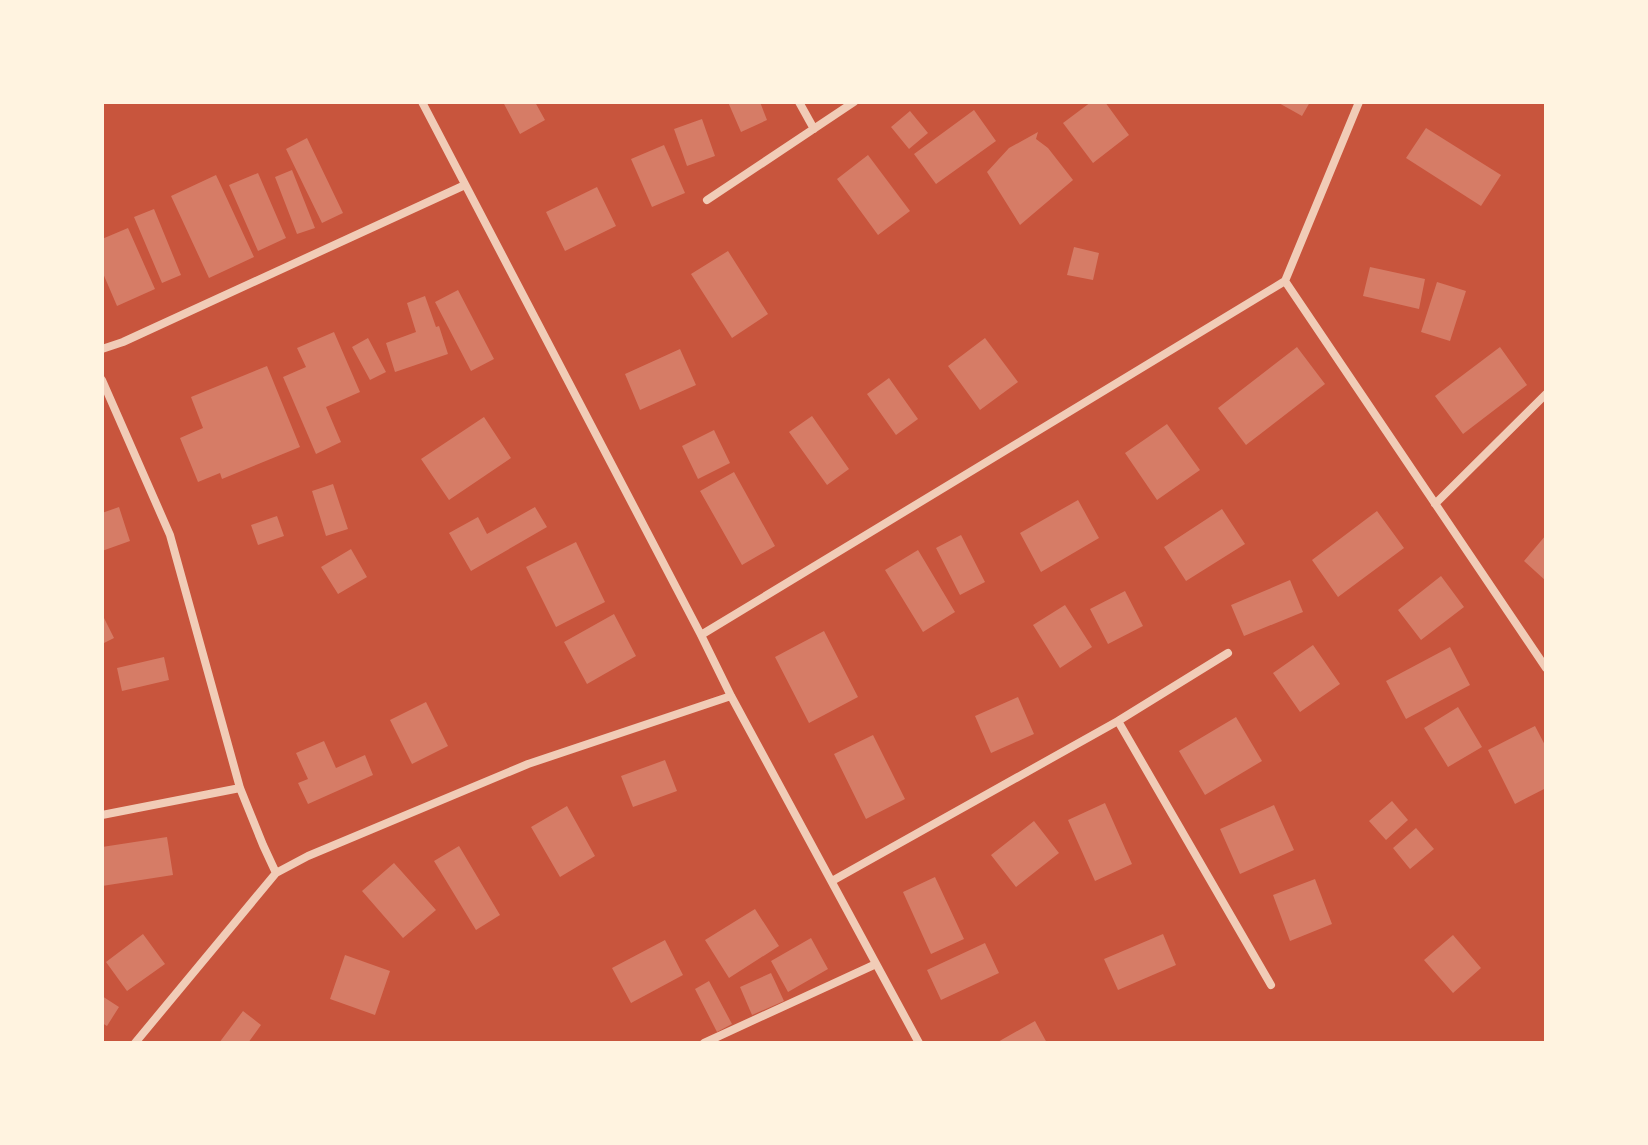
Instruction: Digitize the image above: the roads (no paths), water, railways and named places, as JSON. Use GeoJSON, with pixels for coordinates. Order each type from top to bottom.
{"type":"FeatureCollection","features":[{"type":"Feature","properties":{"kind":"street"},"geometry":{"type":"LineString","coordinates":[[422,102],[731,696],[919,1043]]}},
{"type":"Feature","properties":{"kind":"street"},"geometry":{"type":"LineString","coordinates":[[799,102],[814,129]]}},
{"type":"Feature","properties":{"kind":"street"},"geometry":{"type":"LineString","coordinates":[[707,200],[854,102]]}},
{"type":"Feature","properties":{"kind":"street"},"geometry":{"type":"LineString","coordinates":[[701,635],[1285,281],[1359,102]]}},
{"type":"Feature","properties":{"kind":"street"},"geometry":{"type":"LineString","coordinates":[[102,349],[465,185]]}},
{"type":"Feature","properties":{"kind":"street"},"geometry":{"type":"LineString","coordinates":[[1285,281],[1546,668]]}},
{"type":"Feature","properties":{"kind":"street"},"geometry":{"type":"LineString","coordinates":[[102,380],[170,535],[240,788],[276,873]]}},
{"type":"Feature","properties":{"kind":"street"},"geometry":{"type":"LineString","coordinates":[[1435,504],[1546,394]]}},
{"type":"Feature","properties":{"kind":"street"},"geometry":{"type":"LineString","coordinates":[[832,881],[1118,721],[1228,653]]}},
{"type":"Feature","properties":{"kind":"street"},"geometry":{"type":"LineString","coordinates":[[135,1043],[276,873],[308,856],[528,764],[731,696]]}},
{"type":"Feature","properties":{"kind":"street"},"geometry":{"type":"LineString","coordinates":[[1118,721],[1271,985]]}},
{"type":"Feature","properties":{"kind":"street"},"geometry":{"type":"LineString","coordinates":[[102,815],[240,788]]}},
{"type":"Feature","properties":{"kind":"street"},"geometry":{"type":"LineString","coordinates":[[704,1043],[876,964]]}}]}
